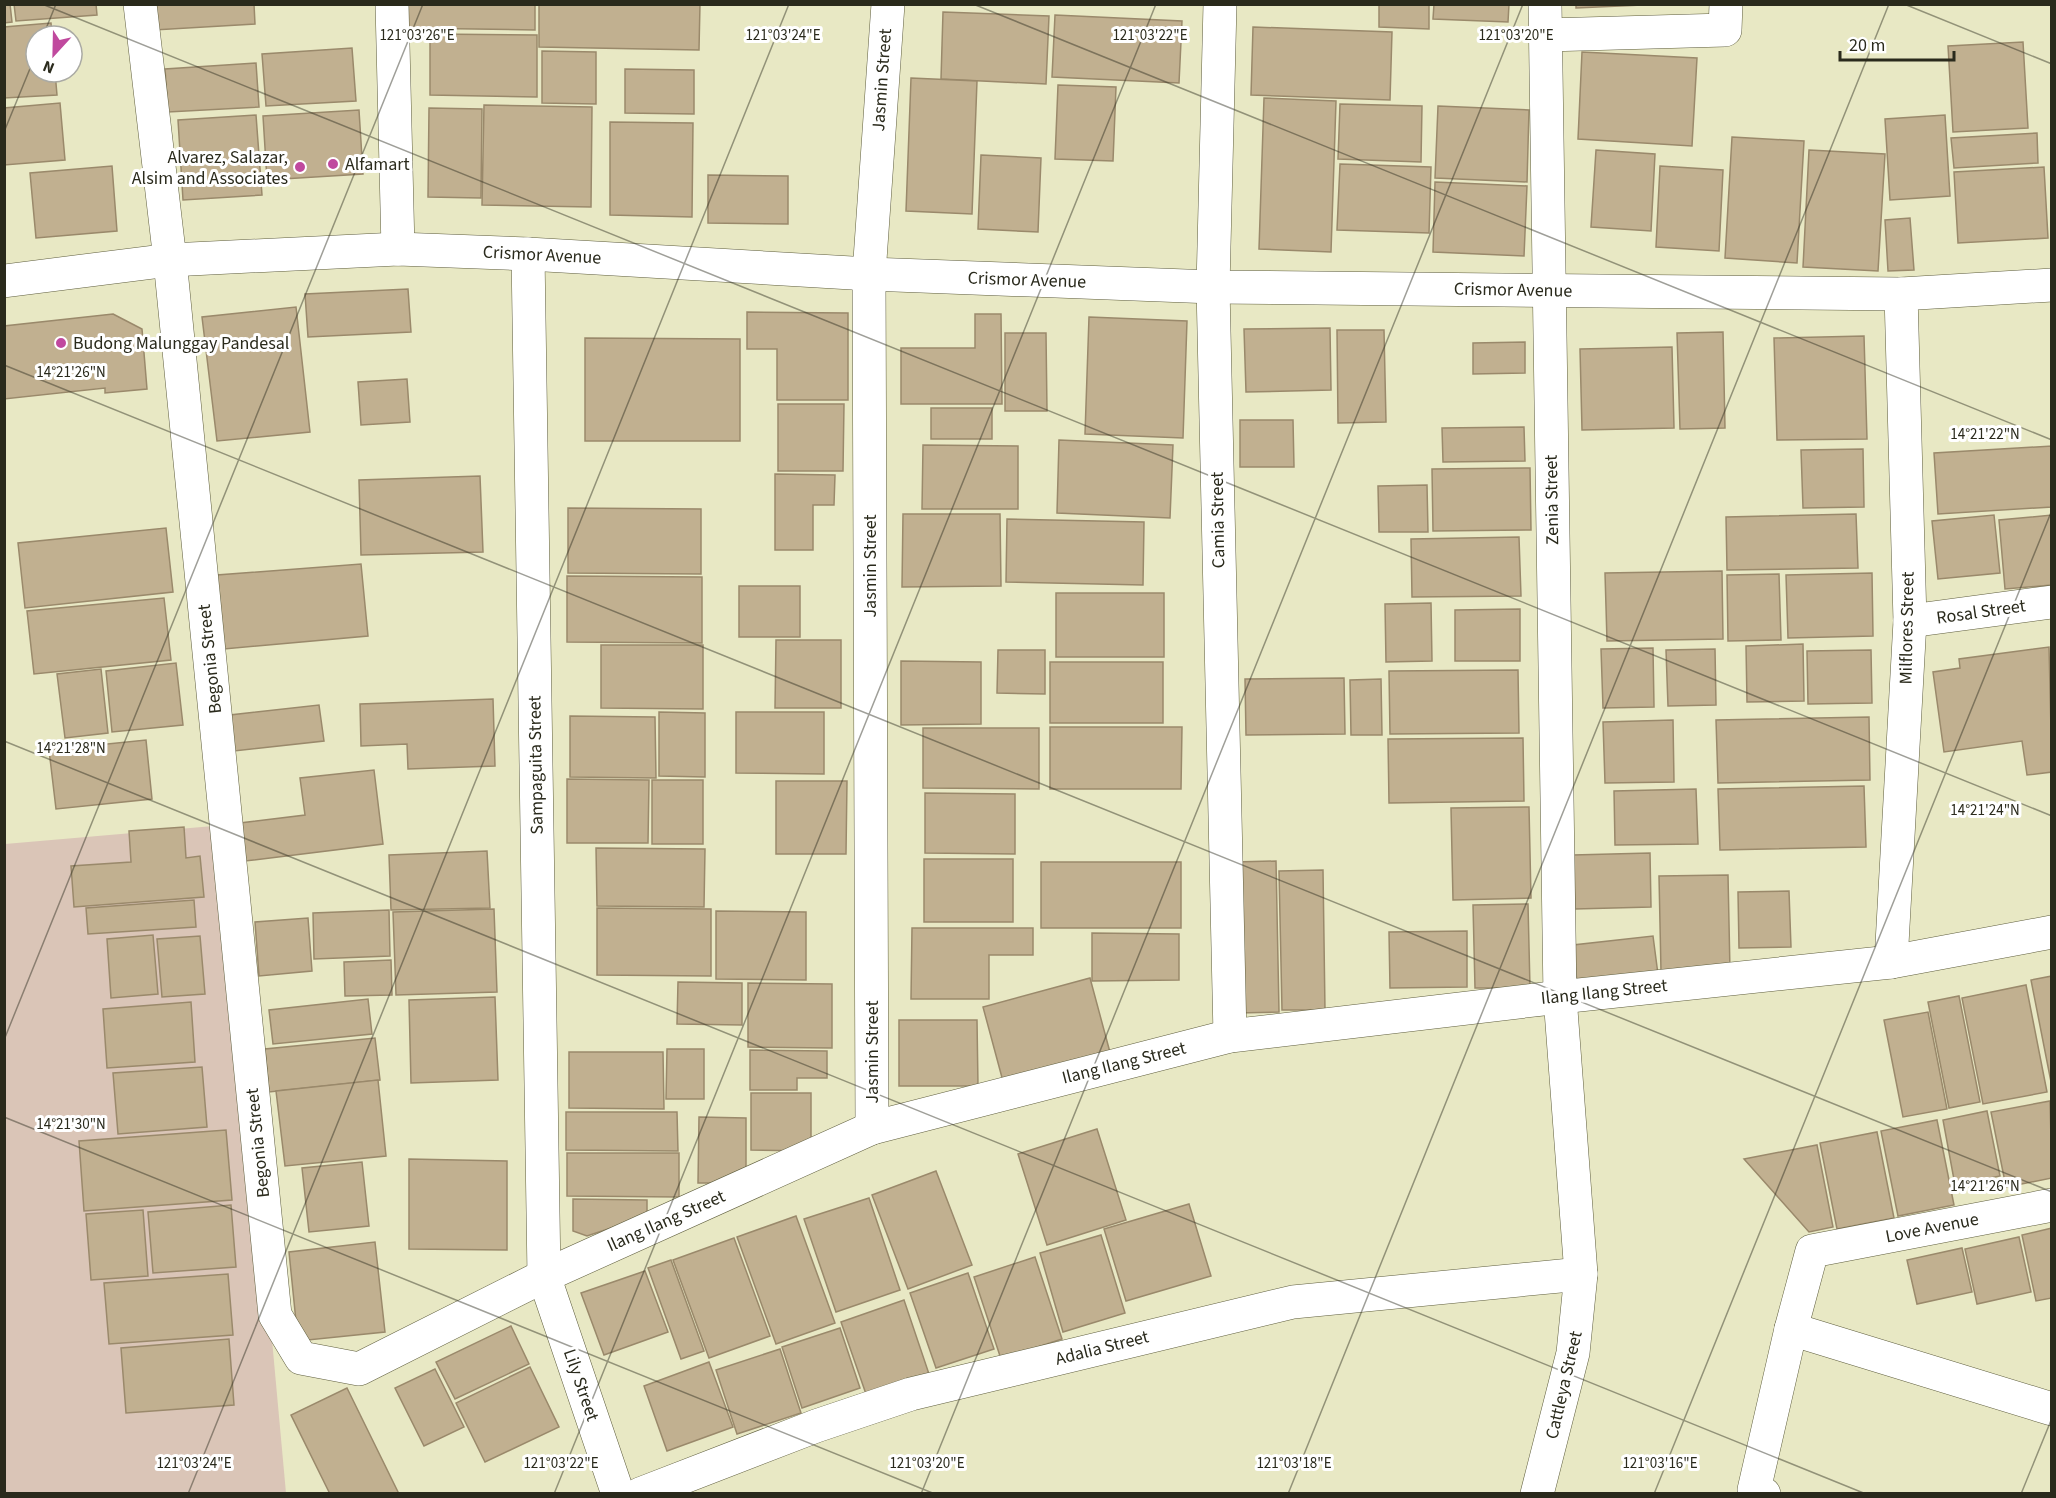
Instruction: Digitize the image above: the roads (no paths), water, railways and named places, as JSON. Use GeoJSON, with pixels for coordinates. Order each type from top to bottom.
{"type":"FeatureCollection","features":[{"type":"Feature","properties":{"kind":"street","name":"Begonia Street"},"geometry":{"type":"LineString","coordinates":[[140,4],[170,260],[275,1315]]}},
{"type":"Feature","properties":{"kind":"street"},"geometry":{"type":"LineString","coordinates":[[392,4],[398,249]]}},
{"type":"Feature","properties":{"kind":"street","name":"Jasmin Street"},"geometry":{"type":"LineString","coordinates":[[872,1128],[869,274],[888,4]]}},
{"type":"Feature","properties":{"kind":"street","name":"Camia Street"},"geometry":{"type":"LineString","coordinates":[[1220,4],[1214,287],[1230,1036]]}},
{"type":"Feature","properties":{"kind":"street"},"geometry":{"type":"LineString","coordinates":[[1546,20],[1725,30],[1726,4]]}},
{"type":"Feature","properties":{"kind":"street","name":"Zenia Street"},"geometry":{"type":"LineString","coordinates":[[1546,20],[1560,996],[1581,1274]]}},
{"type":"Feature","properties":{"kind":"street","name":"Crismor Avenue"},"geometry":{"type":"LineString","coordinates":[[4,281],[170,260],[398,249],[528,254],[869,274],[1214,287],[1901,294],[2052,285]]}},
{"type":"Feature","properties":{"kind":"street","name":"Sampaguita Street"},"geometry":{"type":"LineString","coordinates":[[528,254],[544,1276]]}},
{"type":"Feature","properties":{"kind":"street","name":"Milflores Street"},"geometry":{"type":"LineString","coordinates":[[1891,962],[1910,621],[1901,294]]}},
{"type":"Feature","properties":{"kind":"street","name":"Rosal Street"},"geometry":{"type":"LineString","coordinates":[[1910,621],[2052,602]]}},
{"type":"Feature","properties":{"kind":"street","name":"Ilang Ilang Street"},"geometry":{"type":"LineString","coordinates":[[275,1315],[301,1358],[359,1370],[544,1276],[872,1128],[1230,1036],[1560,996],[1891,962],[2052,932]]}},
{"type":"Feature","properties":{"kind":"street","name":"Love Avenue"},"geometry":{"type":"LineString","coordinates":[[1791,1329],[1812,1251],[2052,1204]]}},
{"type":"Feature","properties":{"kind":"street","name":"Adalia Street"},"geometry":{"type":"LineString","coordinates":[[640,1494],[816,1426],[911,1394],[1293,1302],[1581,1274]]}},
{"type":"Feature","properties":{"kind":"street","name":"Cattleya Street"},"geometry":{"type":"LineString","coordinates":[[1537,1494],[1573,1353],[1581,1274]]}},
{"type":"Feature","properties":{"kind":"street","name":"Lily Street"},"geometry":{"type":"LineString","coordinates":[[544,1276],[618,1494]]}},
{"type":"Feature","properties":{"kind":"street"},"geometry":{"type":"LineString","coordinates":[[1764,1494],[1754,1490],[1791,1329],[2052,1409]]}},
{"type":"Feature","properties":{"kind":"place","name":"Alfamart"},"geometry":{"type":"Point","coordinates":[333,164]}},
{"type":"Feature","properties":{"kind":"place","name":"Alvarez, Salazar, Alsim and Associates"},"geometry":{"type":"Point","coordinates":[300,167]}},
{"type":"Feature","properties":{"kind":"place","name":"Budong Malunggay Pandesal"},"geometry":{"type":"Point","coordinates":[61,343]}}]}
